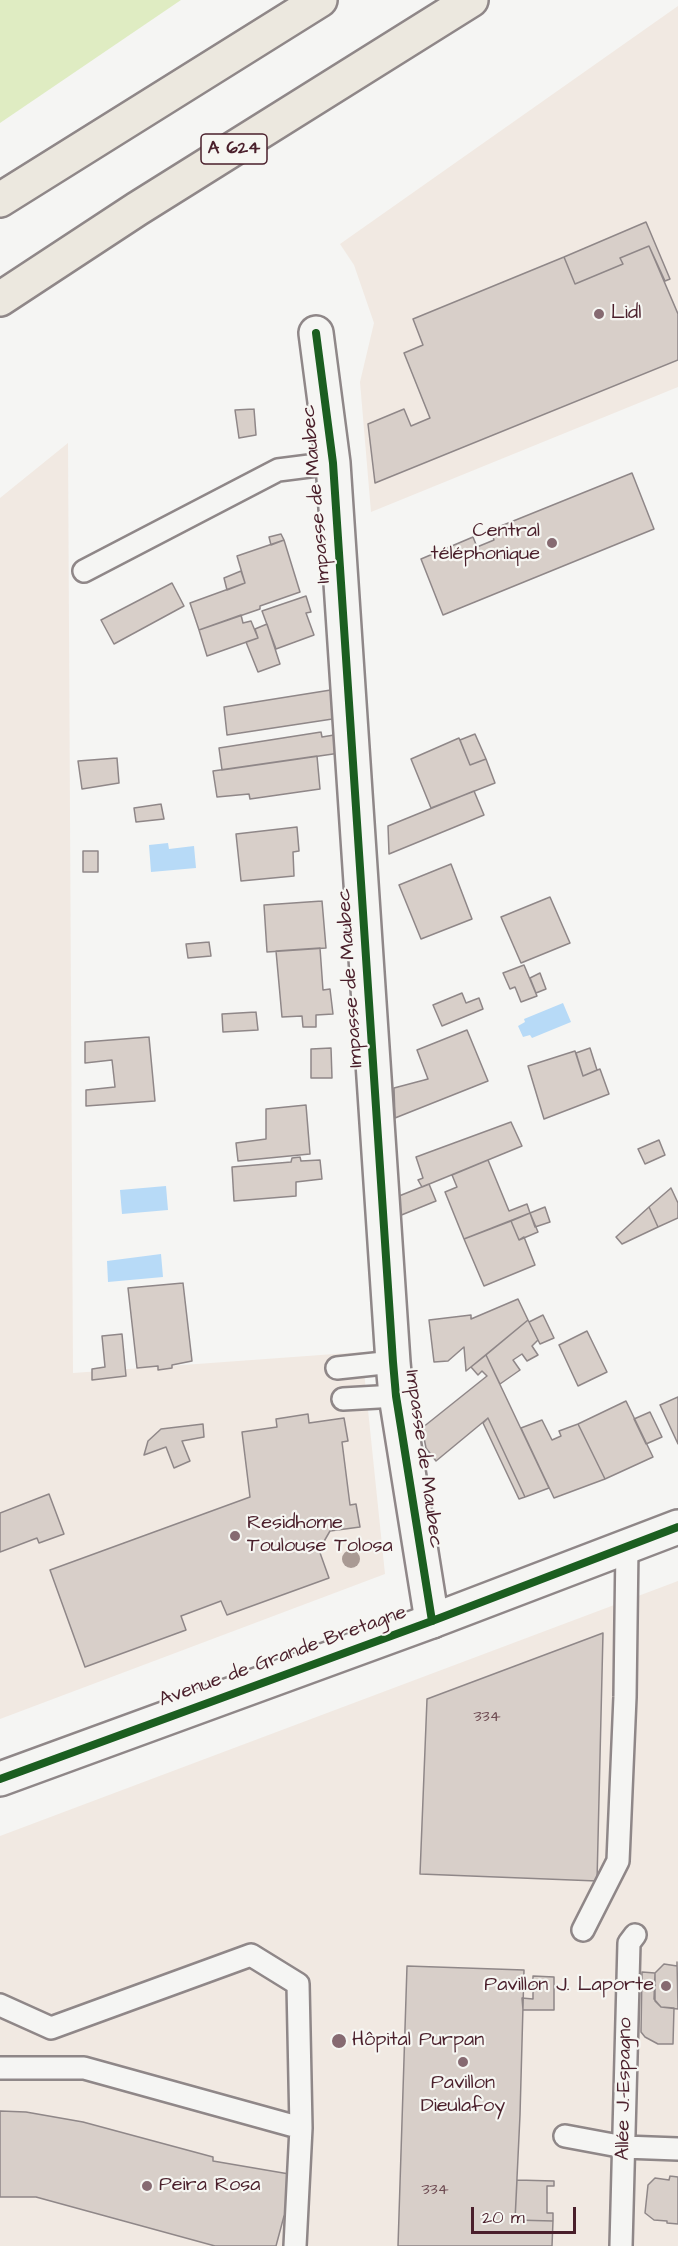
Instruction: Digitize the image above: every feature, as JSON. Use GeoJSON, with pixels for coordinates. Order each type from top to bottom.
{"type":"FeatureCollection","features":[{"type":"Feature","properties":{"kind":"highway"},"geometry":{"type":"LineString","coordinates":[[0,200],[320,0]]}},
{"type":"Feature","properties":{"kind":"highway","name":"A 624"},"geometry":{"type":"LineString","coordinates":[[0,299],[137,209],[471,0]]}},
{"type":"Feature","properties":{"kind":"street","name":"Impasse de Maubec"},"geometry":{"type":"LineString","coordinates":[[316,333],[333,463],[396,1396],[432,1620]]}},
{"type":"Feature","properties":{"kind":"street","name":"Avenue de Grande Bretagne"},"geometry":{"type":"LineString","coordinates":[[0,1779],[678,1527]]}},
{"type":"Feature","properties":{"kind":"lane"},"geometry":{"type":"LineString","coordinates":[[84,571],[278,470],[333,463]]}},
{"type":"Feature","properties":{"kind":"lane"},"geometry":{"type":"LineString","coordinates":[[337,1368],[393,1362]]}},
{"type":"Feature","properties":{"kind":"lane"},"geometry":{"type":"LineString","coordinates":[[343,1398],[396,1396]]}},
{"type":"Feature","properties":{"kind":"lane"},"geometry":{"type":"LineString","coordinates":[[584,1930],[618,1861],[625,1697],[627,1546]]}},
{"type":"Feature","properties":{"kind":"lane","name":"Allée J.-Espagno"},"geometry":{"type":"LineString","coordinates":[[621,2246],[629,1943],[635,1935]]}},
{"type":"Feature","properties":{"kind":"lane"},"geometry":{"type":"LineString","coordinates":[[0,2005],[51,2028],[251,1955],[298,1984],[302,2128],[295,2246]]}},
{"type":"Feature","properties":{"kind":"lane"},"geometry":{"type":"LineString","coordinates":[[0,2068],[84,2068],[302,2128]]}},
{"type":"Feature","properties":{"kind":"lane"},"geometry":{"type":"LineString","coordinates":[[565,2136],[624,2147],[678,2149]]}},
{"type":"Feature","properties":{"kind":"shaded area"},"geometry":{"type":"Polygon","coordinates":[[[678,6],[678,387],[371,512],[360,382],[374,323],[354,265],[340,244],[678,6]]]}},
{"type":"Feature","properties":{"kind":"shaded area"},"geometry":{"type":"Polygon","coordinates":[[[68,443],[73,1373],[362,1352],[385,1574],[0,1719],[0,498],[68,443]]]}},
{"type":"Feature","properties":{"kind":"shaded area","name":"Hôpital Purpan"},"geometry":{"type":"Polygon","coordinates":[[[678,1581],[678,2246],[0,2246],[0,1836],[678,1581]]]}},
{"type":"Feature","properties":{"kind":"green space"},"geometry":{"type":"Polygon","coordinates":[[[0,0],[181,0],[0,123],[0,0]]]}},
{"type":"Feature","properties":{"kind":"water"},"geometry":{"type":"Polygon","coordinates":[[[168,843],[169,849],[194,846],[196,868],[151,872],[149,845],[168,843]]]}},
{"type":"Feature","properties":{"kind":"water"},"geometry":{"type":"Polygon","coordinates":[[[563,1003],[571,1022],[532,1038],[530,1035],[523,1037],[518,1026],[525,1022],[524,1019],[563,1003]]]}},
{"type":"Feature","properties":{"kind":"water"},"geometry":{"type":"Polygon","coordinates":[[[166,1186],[168,1210],[122,1214],[120,1190],[166,1186]]]}},
{"type":"Feature","properties":{"kind":"water"},"geometry":{"type":"Polygon","coordinates":[[[161,1254],[163,1277],[108,1282],[107,1261],[161,1254]]]}},
{"type":"Feature","properties":{"kind":"building"},"geometry":{"type":"Polygon","coordinates":[[[646,222],[670,279],[665,281],[649,246],[620,258],[623,264],[575,284],[564,257],[646,222]]]}},
{"type":"Feature","properties":{"kind":"building"},"geometry":{"type":"Polygon","coordinates":[[[649,246],[678,314],[678,360],[375,483],[368,424],[404,409],[411,426],[430,418],[404,353],[423,345],[413,319],[564,257],[575,284],[623,264],[620,258],[649,246]]]}},
{"type":"Feature","properties":{"kind":"building"},"geometry":{"type":"Polygon","coordinates":[[[254,409],[256,435],[239,438],[235,410],[254,409]]]}},
{"type":"Feature","properties":{"kind":"building","name":"Central téléphonique"},"geometry":{"type":"Polygon","coordinates":[[[632,473],[654,529],[443,615],[421,559],[473,537],[477,547],[494,540],[491,530],[632,473]]]}},
{"type":"Feature","properties":{"kind":"building"},"geometry":{"type":"Polygon","coordinates":[[[281,534],[284,540],[271,545],[269,537],[281,534]]]}},
{"type":"Feature","properties":{"kind":"building"},"geometry":{"type":"Polygon","coordinates":[[[284,540],[300,592],[260,606],[260,609],[199,630],[190,603],[245,583],[237,556],[284,540]]]}},
{"type":"Feature","properties":{"kind":"building"},"geometry":{"type":"Polygon","coordinates":[[[241,571],[245,583],[227,590],[224,578],[241,571]]]}},
{"type":"Feature","properties":{"kind":"building"},"geometry":{"type":"Polygon","coordinates":[[[172,583],[184,606],[114,644],[101,620],[172,583]]]}},
{"type":"Feature","properties":{"kind":"building"},"geometry":{"type":"Polygon","coordinates":[[[306,596],[311,612],[306,613],[314,635],[276,649],[262,611],[306,596]]]}},
{"type":"Feature","properties":{"kind":"building"},"geometry":{"type":"Polygon","coordinates":[[[241,615],[243,623],[251,621],[258,638],[207,656],[199,630],[241,615]]]}},
{"type":"Feature","properties":{"kind":"building"},"geometry":{"type":"Polygon","coordinates":[[[267,624],[280,664],[258,672],[246,642],[258,638],[255,629],[267,624]]]}},
{"type":"Feature","properties":{"kind":"building"},"geometry":{"type":"Polygon","coordinates":[[[337,689],[339,718],[227,735],[224,707],[337,689]]]}},
{"type":"Feature","properties":{"kind":"building"},"geometry":{"type":"Polygon","coordinates":[[[321,732],[322,737],[340,734],[340,753],[222,770],[219,748],[321,732]]]}},
{"type":"Feature","properties":{"kind":"building"},"geometry":{"type":"Polygon","coordinates":[[[475,734],[486,759],[470,765],[460,740],[475,734]]]}},
{"type":"Feature","properties":{"kind":"building"},"geometry":{"type":"Polygon","coordinates":[[[459,738],[470,765],[486,759],[495,783],[431,808],[411,759],[459,738]]]}},
{"type":"Feature","properties":{"kind":"building"},"geometry":{"type":"Polygon","coordinates":[[[317,756],[320,789],[250,799],[249,794],[217,797],[213,771],[317,756]]]}},
{"type":"Feature","properties":{"kind":"building"},"geometry":{"type":"Polygon","coordinates":[[[117,758],[119,783],[82,789],[78,761],[117,758]]]}},
{"type":"Feature","properties":{"kind":"building"},"geometry":{"type":"Polygon","coordinates":[[[474,791],[484,815],[389,854],[388,826],[474,791]]]}},
{"type":"Feature","properties":{"kind":"building"},"geometry":{"type":"Polygon","coordinates":[[[161,804],[164,819],[136,822],[134,808],[161,804]]]}},
{"type":"Feature","properties":{"kind":"building"},"geometry":{"type":"Polygon","coordinates":[[[297,827],[299,851],[293,852],[294,876],[241,881],[236,834],[297,827]]]}},
{"type":"Feature","properties":{"kind":"building"},"geometry":{"type":"Polygon","coordinates":[[[83,851],[98,851],[98,872],[83,872],[83,851]]]}},
{"type":"Feature","properties":{"kind":"building"},"geometry":{"type":"Polygon","coordinates":[[[451,864],[472,919],[421,939],[399,885],[451,864]]]}},
{"type":"Feature","properties":{"kind":"building"},"geometry":{"type":"Polygon","coordinates":[[[550,897],[570,943],[521,963],[501,917],[550,897]]]}},
{"type":"Feature","properties":{"kind":"building"},"geometry":{"type":"Polygon","coordinates":[[[322,901],[326,948],[267,952],[264,905],[322,901]]]}},
{"type":"Feature","properties":{"kind":"building"},"geometry":{"type":"Polygon","coordinates":[[[209,942],[211,956],[188,958],[186,944],[209,942]]]}},
{"type":"Feature","properties":{"kind":"building"},"geometry":{"type":"Polygon","coordinates":[[[320,948],[323,990],[330,989],[333,1014],[316,1015],[316,1027],[303,1027],[302,1016],[282,1017],[276,951],[320,948]]]}},
{"type":"Feature","properties":{"kind":"building"},"geometry":{"type":"Polygon","coordinates":[[[524,965],[537,996],[521,1002],[515,987],[510,989],[503,973],[524,965]]]}},
{"type":"Feature","properties":{"kind":"building"},"geometry":{"type":"Polygon","coordinates":[[[540,973],[546,989],[536,993],[530,978],[540,973]]]}},
{"type":"Feature","properties":{"kind":"building"},"geometry":{"type":"Polygon","coordinates":[[[462,993],[466,1003],[479,998],[483,1009],[442,1026],[433,1005],[462,993]]]}},
{"type":"Feature","properties":{"kind":"building"},"geometry":{"type":"Polygon","coordinates":[[[256,1012],[258,1030],[223,1032],[222,1014],[256,1012]]]}},
{"type":"Feature","properties":{"kind":"building"},"geometry":{"type":"Polygon","coordinates":[[[467,1030],[488,1081],[395,1118],[394,1088],[428,1079],[417,1050],[467,1030]]]}},
{"type":"Feature","properties":{"kind":"building"},"geometry":{"type":"Polygon","coordinates":[[[149,1037],[155,1101],[86,1106],[86,1090],[115,1087],[112,1060],[85,1063],[85,1042],[149,1037]]]}},
{"type":"Feature","properties":{"kind":"building"},"geometry":{"type":"Polygon","coordinates":[[[331,1048],[332,1078],[311,1078],[311,1049],[331,1048]]]}},
{"type":"Feature","properties":{"kind":"building"},"geometry":{"type":"Polygon","coordinates":[[[590,1048],[597,1070],[583,1076],[576,1053],[590,1048]]]}},
{"type":"Feature","properties":{"kind":"building"},"geometry":{"type":"Polygon","coordinates":[[[575,1051],[583,1076],[600,1069],[609,1094],[544,1119],[528,1066],[575,1051]]]}},
{"type":"Feature","properties":{"kind":"building"},"geometry":{"type":"Polygon","coordinates":[[[306,1105],[310,1154],[238,1161],[236,1143],[266,1139],[266,1109],[306,1105]]]}},
{"type":"Feature","properties":{"kind":"building"},"geometry":{"type":"Polygon","coordinates":[[[511,1122],[522,1146],[422,1187],[418,1180],[423,1178],[416,1157],[511,1122]]]}},
{"type":"Feature","properties":{"kind":"building"},"geometry":{"type":"Polygon","coordinates":[[[659,1140],[665,1155],[645,1164],[638,1149],[659,1140]]]}},
{"type":"Feature","properties":{"kind":"building"},"geometry":{"type":"Polygon","coordinates":[[[300,1157],[301,1161],[320,1160],[322,1179],[296,1182],[296,1196],[234,1201],[232,1167],[291,1162],[292,1158],[300,1157]]]}},
{"type":"Feature","properties":{"kind":"building"},"geometry":{"type":"Polygon","coordinates":[[[488,1160],[509,1211],[527,1204],[530,1213],[464,1239],[445,1192],[457,1187],[452,1175],[488,1160]]]}},
{"type":"Feature","properties":{"kind":"building"},"geometry":{"type":"Polygon","coordinates":[[[429,1184],[436,1201],[399,1216],[399,1196],[429,1184]]]}},
{"type":"Feature","properties":{"kind":"building"},"geometry":{"type":"Polygon","coordinates":[[[671,1188],[678,1203],[678,1218],[658,1227],[649,1207],[671,1188]]]}},
{"type":"Feature","properties":{"kind":"building"},"geometry":{"type":"Polygon","coordinates":[[[545,1207],[550,1222],[535,1227],[530,1213],[545,1207]]]}},
{"type":"Feature","properties":{"kind":"building"},"geometry":{"type":"Polygon","coordinates":[[[649,1207],[658,1227],[622,1244],[616,1237],[649,1207]]]}},
{"type":"Feature","properties":{"kind":"building"},"geometry":{"type":"Polygon","coordinates":[[[530,1213],[538,1232],[519,1240],[511,1221],[530,1213]]]}},
{"type":"Feature","properties":{"kind":"building"},"geometry":{"type":"Polygon","coordinates":[[[511,1221],[519,1240],[524,1237],[535,1265],[484,1286],[464,1239],[511,1221]]]}},
{"type":"Feature","properties":{"kind":"building"},"geometry":{"type":"Polygon","coordinates":[[[183,1283],[192,1361],[158,1370],[158,1366],[137,1368],[128,1288],[183,1283]]]}},
{"type":"Feature","properties":{"kind":"building"},"geometry":{"type":"Polygon","coordinates":[[[518,1299],[528,1320],[466,1371],[464,1347],[448,1361],[434,1362],[429,1320],[471,1315],[471,1319],[518,1299]]]}},
{"type":"Feature","properties":{"kind":"building"},"geometry":{"type":"Polygon","coordinates":[[[543,1315],[554,1338],[540,1344],[529,1322],[543,1315]]]}},
{"type":"Feature","properties":{"kind":"building"},"geometry":{"type":"Polygon","coordinates":[[[528,1320],[538,1340],[532,1346],[538,1355],[527,1361],[522,1354],[513,1360],[520,1370],[500,1384],[486,1355],[528,1320]]]}},
{"type":"Feature","properties":{"kind":"building"},"geometry":{"type":"Polygon","coordinates":[[[587,1331],[607,1372],[578,1386],[559,1345],[587,1331]]]}},
{"type":"Feature","properties":{"kind":"building"},"geometry":{"type":"Polygon","coordinates":[[[122,1334],[126,1376],[92,1380],[92,1369],[105,1367],[102,1336],[122,1334]]]}},
{"type":"Feature","properties":{"kind":"building"},"geometry":{"type":"Polygon","coordinates":[[[486,1355],[549,1488],[525,1497],[488,1418],[436,1461],[426,1448],[422,1428],[487,1376],[482,1371],[478,1375],[471,1367],[486,1355]]]}},
{"type":"Feature","properties":{"kind":"building"},"geometry":{"type":"Polygon","coordinates":[[[678,1397],[678,1444],[660,1405],[678,1397]]]}},
{"type":"Feature","properties":{"kind":"building"},"geometry":{"type":"Polygon","coordinates":[[[626,1401],[653,1457],[605,1479],[578,1424],[626,1401]]]}},
{"type":"Feature","properties":{"kind":"building"},"geometry":{"type":"Polygon","coordinates":[[[650,1412],[662,1437],[646,1444],[634,1419],[650,1412]]]}},
{"type":"Feature","properties":{"kind":"building","name":"Residhome Toulouse Tolosa"},"geometry":{"type":"Polygon","coordinates":[[[308,1414],[309,1423],[344,1418],[348,1441],[342,1442],[350,1505],[356,1504],[360,1527],[330,1531],[319,1550],[329,1578],[227,1615],[221,1601],[181,1616],[186,1630],[85,1667],[50,1570],[250,1497],[242,1432],[277,1427],[276,1419],[308,1414]]]}},
{"type":"Feature","properties":{"kind":"building"},"geometry":{"type":"Polygon","coordinates":[[[488,1418],[525,1497],[519,1499],[483,1423],[488,1418]]]}},
{"type":"Feature","properties":{"kind":"building"},"geometry":{"type":"Polygon","coordinates":[[[542,1420],[552,1440],[561,1436],[559,1431],[578,1424],[605,1479],[554,1498],[521,1428],[542,1420]]]}},
{"type":"Feature","properties":{"kind":"building"},"geometry":{"type":"Polygon","coordinates":[[[203,1424],[204,1437],[182,1441],[190,1461],[174,1468],[166,1447],[144,1455],[148,1441],[161,1429],[203,1424]]]}},
{"type":"Feature","properties":{"kind":"building"},"geometry":{"type":"Polygon","coordinates":[[[49,1494],[64,1534],[39,1543],[37,1538],[0,1552],[0,1513],[49,1494]]]}},
{"type":"Feature","properties":{"kind":"building"},"geometry":{"type":"Polygon","coordinates":[[[603,1633],[597,1881],[420,1874],[427,1699],[603,1633]]]}},
{"type":"Feature","properties":{"kind":"building","name":"Pavillon J. Laporte"},"geometry":{"type":"Polygon","coordinates":[[[677,1962],[678,2009],[661,2007],[654,1999],[655,1973],[664,1964],[677,1966],[677,1962]]]}},
{"type":"Feature","properties":{"kind":"building","name":"Pavillon Dieulafoy"},"geometry":{"type":"Polygon","coordinates":[[[407,1966],[524,1970],[515,2220],[553,2221],[552,2246],[398,2246],[407,1966]]]}},
{"type":"Feature","properties":{"kind":"building"},"geometry":{"type":"Polygon","coordinates":[[[642,1972],[655,1973],[655,2001],[661,2007],[674,2008],[673,2044],[658,2044],[641,2032],[642,1972]]]}},
{"type":"Feature","properties":{"kind":"building"},"geometry":{"type":"Polygon","coordinates":[[[533,1976],[554,1977],[554,2010],[523,2010],[522,1998],[533,1999],[533,1976]]]}},
{"type":"Feature","properties":{"kind":"building","name":"Peira Rosa"},"geometry":{"type":"Polygon","coordinates":[[[0,2111],[26,2112],[83,2122],[213,2157],[213,2161],[295,2175],[290,2218],[284,2216],[276,2246],[215,2246],[36,2197],[0,2197],[0,2111]]]}},
{"type":"Feature","properties":{"kind":"building"},"geometry":{"type":"Polygon","coordinates":[[[670,2176],[678,2177],[678,2224],[654,2220],[645,2213],[648,2185],[655,2178],[669,2180],[670,2176]]]}},
{"type":"Feature","properties":{"kind":"building"},"geometry":{"type":"Polygon","coordinates":[[[517,2180],[554,2181],[554,2186],[547,2186],[547,2213],[553,2213],[553,2221],[515,2220],[517,2180]]]}},
{"type":"Feature","properties":{"kind":"cycle path"},"geometry":{"type":"LineString","coordinates":[[316,333],[333,463],[396,1396],[432,1621]]}},
{"type":"Feature","properties":{"kind":"cycle path"},"geometry":{"type":"LineString","coordinates":[[0,1779],[432,1621],[678,1527]]}},
{"type":"Feature","properties":{"kind":"place","name":"Lidl"},"geometry":{"type":"Point","coordinates":[599,314]}},
{"type":"Feature","properties":{"kind":"place","name":"Central téléphonique"},"geometry":{"type":"Point","coordinates":[552,543]}},
{"type":"Feature","properties":{"kind":"place","name":"Residhome Toulouse Tolosa"},"geometry":{"type":"Point","coordinates":[235,1536]}},
{"type":"Feature","properties":{"kind":"place","name":"Pavillon J. Laporte"},"geometry":{"type":"Point","coordinates":[666,1986]}},
{"type":"Feature","properties":{"kind":"place","name":"Hôpital Purpan"},"geometry":{"type":"Point","coordinates":[339,2041]}},
{"type":"Feature","properties":{"kind":"place","name":"Pavillon Dieulafoy"},"geometry":{"type":"Point","coordinates":[463,2062]}},
{"type":"Feature","properties":{"kind":"place","name":"Peira Rosa"},"geometry":{"type":"Point","coordinates":[147,2186]}}]}
